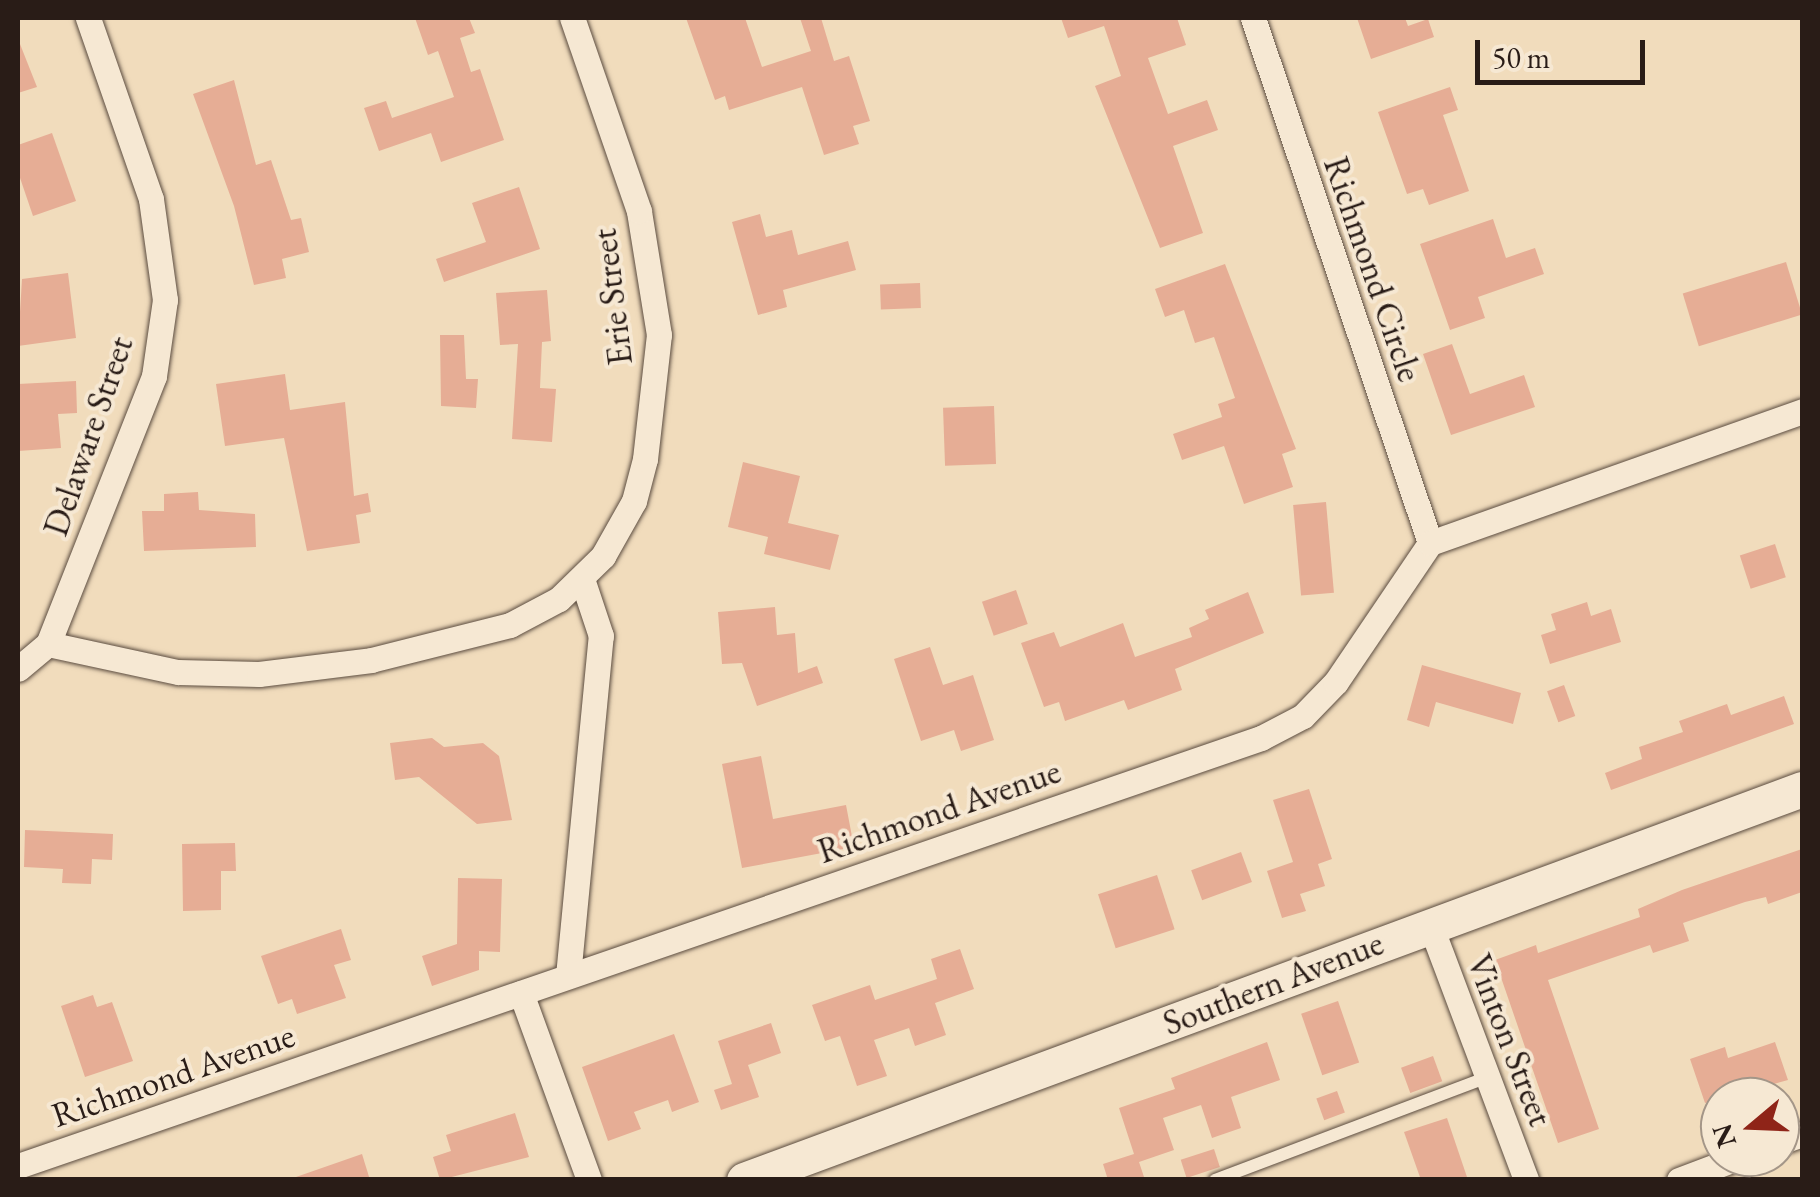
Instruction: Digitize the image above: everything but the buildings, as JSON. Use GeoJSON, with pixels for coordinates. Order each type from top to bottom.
{"type":"FeatureCollection","features":[{"type":"Feature","properties":{"kind":"street","name":"Delaware Street"},"geometry":{"type":"LineString","coordinates":[[48,644],[154,376],[165,300],[151,198],[88,18]]}},
{"type":"Feature","properties":{"kind":"street","name":"Erie Street"},"geometry":{"type":"LineString","coordinates":[[48,644],[178,672],[297,671],[510,625],[582,580],[615,539],[634,501],[652,428],[659,334],[638,211],[572,18]]}},
{"type":"Feature","properties":{"kind":"street","name":"Richmond Circle"},"geometry":{"type":"LineString","coordinates":[[1253,18],[1430,543]]}},
{"type":"Feature","properties":{"kind":"street"},"geometry":{"type":"LineString","coordinates":[[1430,543],[1802,411]]}},
{"type":"Feature","properties":{"kind":"street","name":"Richmond Avenue"},"geometry":{"type":"LineString","coordinates":[[18,1166],[1287,726],[1336,682],[1430,543]]}},
{"type":"Feature","properties":{"kind":"street"},"geometry":{"type":"LineString","coordinates":[[568,976],[600,636],[582,580]]}},
{"type":"Feature","properties":{"kind":"street"},"geometry":{"type":"LineString","coordinates":[[18,669],[48,644]]}},
{"type":"Feature","properties":{"kind":"street","name":"Southern Avenue"},"geometry":{"type":"LineString","coordinates":[[744,1180],[1802,789]]}},
{"type":"Feature","properties":{"kind":"street","name":"Vinton Street"},"geometry":{"type":"LineString","coordinates":[[1430,924],[1526,1180]]}},
{"type":"Feature","properties":{"kind":"street"},"geometry":{"type":"LineString","coordinates":[[522,993],[589,1180]]}},
{"type":"Feature","properties":{"kind":"lane"},"geometry":{"type":"LineString","coordinates":[[1215,1180],[1487,1077]]}}]}
